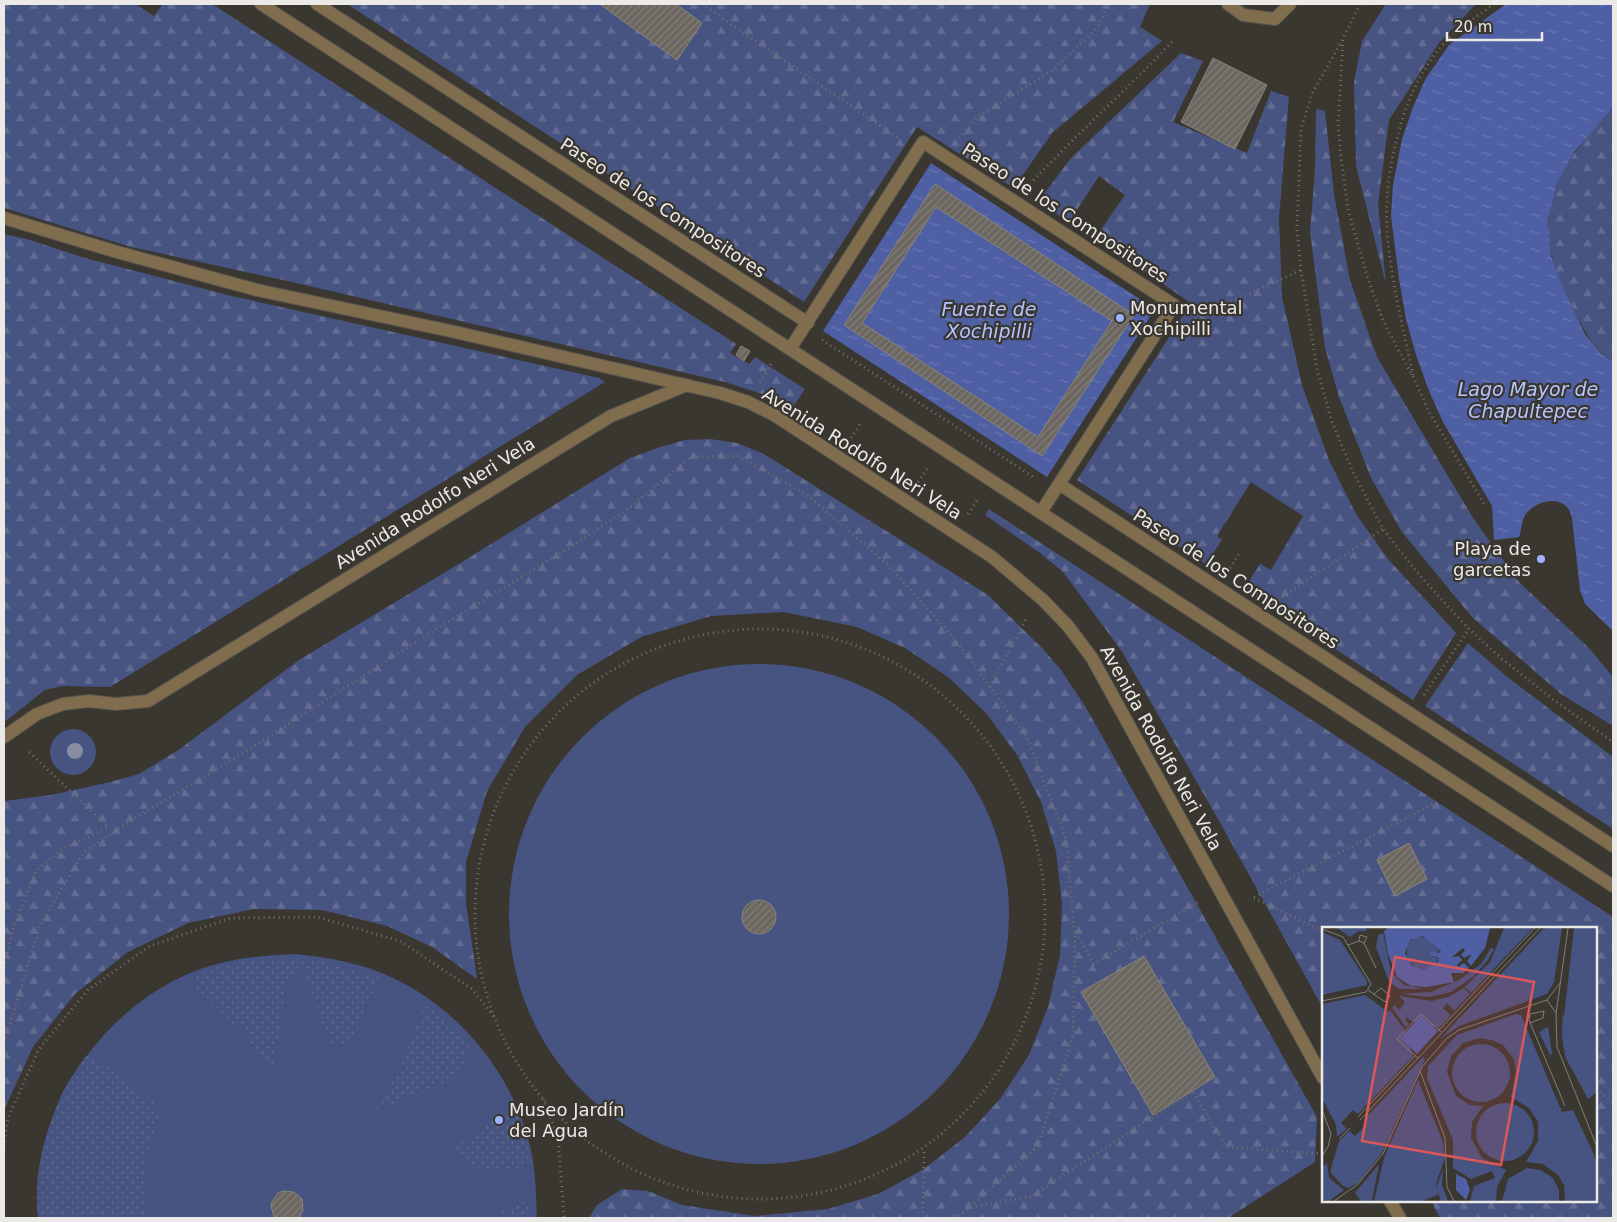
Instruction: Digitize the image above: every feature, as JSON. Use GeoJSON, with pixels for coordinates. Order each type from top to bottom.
{"type":"FeatureCollection","features":[{"type":"Feature","properties":{"kind":"street"},"geometry":{"type":"LineString","coordinates":[[261,4],[1613,886]]}},
{"type":"Feature","properties":{"kind":"street","name":"Paseo de los Compositores"},"geometry":{"type":"LineString","coordinates":[[317,4],[806,326]]}},
{"type":"Feature","properties":{"kind":"street"},"geometry":{"type":"LineString","coordinates":[[1228,4],[1243,15],[1275,19],[1290,4]]}},
{"type":"Feature","properties":{"kind":"street","name":"Paseo de los Compositores"},"geometry":{"type":"LineString","coordinates":[[918,152],[923,142],[1174,305],[1057,488],[1257,614],[1613,846]]}},
{"type":"Feature","properties":{"kind":"street"},"geometry":{"type":"LineString","coordinates":[[786,347],[806,326],[918,152]]}},
{"type":"Feature","properties":{"kind":"street"},"geometry":{"type":"LineString","coordinates":[[4,218],[117,252],[257,290],[455,332],[687,385]]}},
{"type":"Feature","properties":{"kind":"street","name":"Avenida Rodolfo Neri Vela"},"geometry":{"type":"LineString","coordinates":[[7,735],[37,714],[63,704],[89,701],[116,704],[148,701],[611,416],[687,385],[720,393],[748,402],[774,415],[992,557],[1043,600],[1068,626],[1092,658],[1113,694],[1322,1076]]}},
{"type":"Feature","properties":{"kind":"street"},"geometry":{"type":"LineString","coordinates":[[1041,512],[1057,488]]}},
{"type":"Feature","properties":{"kind":"street"},"geometry":{"type":"LineString","coordinates":[[1391,1202],[1400,1218]]}},
{"type":"Feature","properties":{"kind":"path"},"geometry":{"type":"LineString","coordinates":[[702,4],[918,152]]}},
{"type":"Feature","properties":{"kind":"path"},"geometry":{"type":"LineString","coordinates":[[943,156],[977,117],[1053,70],[1097,28],[1109,4]]}},
{"type":"Feature","properties":{"kind":"path"},"geometry":{"type":"LineString","coordinates":[[1360,4],[1313,92],[1301,128],[1297,230],[1301,270],[1317,369],[1331,419],[1353,472],[1383,529],[1420,576],[1469,629],[1502,659],[1554,700],[1613,742]]}},
{"type":"Feature","properties":{"kind":"path"},"geometry":{"type":"LineString","coordinates":[[1414,378],[1394,282],[1390,248],[1386,203],[1392,162],[1407,104],[1431,59],[1458,30],[1494,4]]}},
{"type":"Feature","properties":{"kind":"path"},"geometry":{"type":"LineString","coordinates":[[1343,39],[1338,124],[1348,209],[1368,280],[1382,318],[1414,378],[1429,412],[1486,507]]}},
{"type":"Feature","properties":{"kind":"path"},"geometry":{"type":"LineString","coordinates":[[1015,202],[1067,145],[1132,84],[1173,41]]}},
{"type":"Feature","properties":{"kind":"path"},"geometry":{"type":"LineString","coordinates":[[1193,318],[1301,270]]}},
{"type":"Feature","properties":{"kind":"path"},"geometry":{"type":"LineString","coordinates":[[806,326],[1057,488]]}},
{"type":"Feature","properties":{"kind":"path"},"geometry":{"type":"LineString","coordinates":[[748,402],[786,347]]}},
{"type":"Feature","properties":{"kind":"path"},"geometry":{"type":"LineString","coordinates":[[4,1043],[40,925],[84,852],[127,823],[248,750],[438,628],[572,546],[629,508],[691,457],[738,456],[807,495],[887,564],[958,643],[1027,737],[1066,840],[1074,930],[1073,1035],[1038,1146],[969,1208],[954,1218]]}},
{"type":"Feature","properties":{"kind":"path"},"geometry":{"type":"LineString","coordinates":[[1257,614],[1383,529]]}},
{"type":"Feature","properties":{"kind":"path"},"geometry":{"type":"LineString","coordinates":[[990,687],[1026,619]]}},
{"type":"Feature","properties":{"kind":"path"},"geometry":{"type":"LineString","coordinates":[[786,627],[873,650],[949,698],[1006,767],[1039,851],[1045,941],[1024,1027],[977,1102],[910,1159],[829,1194],[759,1202],[689,1192],[623,1166],[566,1125],[542,1096],[497,1020],[487,998],[474,918],[484,838],[515,765],[565,702],[631,657],[707,631],[786,627]]}},
{"type":"Feature","properties":{"kind":"path"},"geometry":{"type":"LineString","coordinates":[[1411,714],[1469,629]]}},
{"type":"Feature","properties":{"kind":"path"},"geometry":{"type":"LineString","coordinates":[[4,968],[13,928],[36,872],[61,850],[108,827],[7,735]]}},
{"type":"Feature","properties":{"kind":"path"},"geometry":{"type":"LineString","coordinates":[[1322,931],[1254,897],[1464,788]]}},
{"type":"Feature","properties":{"kind":"path"},"geometry":{"type":"LineString","coordinates":[[1074,930],[1094,964],[1201,900]]}},
{"type":"Feature","properties":{"kind":"path"},"geometry":{"type":"LineString","coordinates":[[4,1146],[8,1118],[40,1049],[88,990],[150,946],[232,918],[318,917],[400,941],[472,989],[497,1020]]}},
{"type":"Feature","properties":{"kind":"path"},"geometry":{"type":"LineString","coordinates":[[1597,1090],[1613,1103]]}},
{"type":"Feature","properties":{"kind":"path"},"geometry":{"type":"LineString","coordinates":[[969,1208],[1032,1196],[1192,1091],[1226,1147],[1322,1154]]}},
{"type":"Feature","properties":{"kind":"path"},"geometry":{"type":"LineString","coordinates":[[542,1096],[558,1137],[564,1218]]}},
{"type":"Feature","properties":{"kind":"path"},"geometry":{"type":"LineString","coordinates":[[923,1218],[924,1147]]}},
{"type":"Feature","properties":{"kind":"green space"},"geometry":{"type":"Polygon","coordinates":[[[4,4],[135,4],[154,16],[163,4],[212,4],[736,344],[730,353],[749,364],[755,357],[805,389],[791,410],[765,395],[725,382],[283,280],[131,247],[4,208],[4,4]]]}},
{"type":"Feature","properties":{"kind":"green space"},"geometry":{"type":"Polygon","coordinates":[[[347,4],[1150,4],[1140,27],[1162,41],[1052,133],[1014,188],[917,127],[804,302],[347,4]]]}},
{"type":"Feature","properties":{"kind":"green space"},"geometry":{"type":"Polygon","coordinates":[[[1386,4],[1476,4],[1439,43],[1389,120],[1378,204],[1386,284],[1356,166],[1354,82],[1362,41],[1386,4]]]}},
{"type":"Feature","properties":{"kind":"green space"},"geometry":{"type":"Polygon","coordinates":[[[1181,53],[1203,61],[1173,122],[1247,153],[1271,91],[1289,97],[1279,218],[1282,297],[1302,385],[1329,460],[1356,514],[1388,559],[1456,633],[1413,700],[1244,589],[1260,564],[1271,570],[1303,516],[1251,482],[1217,536],[1222,540],[1206,564],[1077,480],[1191,303],[1095,238],[1125,195],[1099,176],[1069,222],[1038,202],[1071,158],[1181,53]]]}},
{"type":"Feature","properties":{"kind":"green space"},"geometry":{"type":"Polygon","coordinates":[[[1613,107],[1613,362],[1592,342],[1569,301],[1550,251],[1547,221],[1553,194],[1564,170],[1586,137],[1613,107]]]}},
{"type":"Feature","properties":{"kind":"green space"},"geometry":{"type":"Polygon","coordinates":[[[1316,109],[1325,111],[1334,194],[1350,280],[1377,357],[1473,518],[1519,582],[1589,648],[1613,677],[1613,726],[1561,694],[1472,617],[1402,532],[1371,478],[1339,397],[1325,348],[1310,232],[1315,170],[1316,109]]]}},
{"type":"Feature","properties":{"kind":"green space"},"geometry":{"type":"Polygon","coordinates":[[[4,234],[27,239],[85,258],[232,296],[599,378],[605,382],[110,687],[62,686],[45,690],[4,721],[4,234]]]}},
{"type":"Feature","properties":{"kind":"green space"},"geometry":{"type":"Polygon","coordinates":[[[710,439],[737,443],[764,454],[988,595],[1043,649],[1061,670],[1085,706],[1317,1117],[1315,1162],[1228,1218],[589,1218],[597,1205],[622,1189],[648,1191],[682,1205],[755,1216],[828,1209],[878,1194],[924,1169],[965,1137],[1000,1099],[1029,1055],[1048,1007],[1060,955],[1062,904],[1056,851],[1041,802],[1017,755],[986,713],[948,677],[905,648],[857,627],[784,612],[711,616],[641,637],[577,675],[525,727],[487,791],[466,862],[466,903],[477,979],[432,947],[387,926],[322,910],[254,909],[188,923],[128,952],[75,994],[33,1047],[4,1110],[4,801],[51,795],[139,774],[177,751],[299,660],[630,458],[685,440],[710,439]]]}},
{"type":"Feature","properties":{"kind":"green space"},"geometry":{"type":"Polygon","coordinates":[[[989,509],[1613,917],[1613,1218],[1440,1218],[1432,1202],[1597,1202],[1597,927],[1322,927],[1322,1006],[1121,650],[1063,572],[1040,553],[985,515],[989,509]]]}},
{"type":"Feature","properties":{"kind":"green space"},"geometry":{"type":"Polygon","coordinates":[[[1468,643],[1506,676],[1613,757],[1613,829],[1425,706],[1468,643]]]}},
{"type":"Feature","properties":{"kind":"green space"},"geometry":{"type":"Polygon","coordinates":[[[759,664],[808,668],[832,674],[855,683],[877,693],[898,706],[936,737],[967,775],[980,796],[990,818],[999,841],[1005,865],[1009,914],[1005,963],[999,987],[990,1010],[980,1032],[967,1053],[936,1091],[898,1122],[877,1135],[855,1145],[832,1154],[808,1160],[759,1164],[710,1160],[686,1154],[663,1145],[641,1135],[620,1122],[582,1091],[551,1053],[538,1032],[528,1010],[519,987],[513,963],[509,914],[513,865],[519,841],[528,818],[538,796],[551,775],[582,737],[620,706],[641,693],[663,683],[686,674],[710,668],[759,664]]]}},
{"type":"Feature","properties":{"kind":"green space"},"geometry":{"type":"Polygon","coordinates":[[[69,729],[77,729],[86,733],[92,739],[96,752],[92,765],[86,771],[77,775],[69,775],[60,771],[54,765],[50,756],[50,748],[54,739],[60,733],[69,729]]]}},
{"type":"Feature","properties":{"kind":"green space"},"geometry":{"type":"Polygon","coordinates":[[[296,954],[355,964],[402,982],[428,998],[452,1017],[474,1039],[493,1063],[521,1117],[530,1146],[533,1164],[537,1218],[38,1218],[38,1177],[46,1136],[62,1097],[84,1060],[111,1028],[143,1000],[178,978],[217,964],[256,957],[296,954]]]}},
{"type":"Feature","properties":{"kind":"green space"},"geometry":{"type":"Polygon","coordinates":[[[305,958],[380,977],[379,984],[367,1003],[361,1022],[352,1038],[342,1045],[331,1043],[322,1024],[309,984],[299,966],[286,986],[274,1069],[256,1051],[244,1032],[196,989],[193,979],[201,973],[229,965],[263,960],[305,958]]]}},
{"type":"Feature","properties":{"kind":"green space"},"geometry":{"type":"Polygon","coordinates":[[[428,1005],[454,1025],[466,1038],[468,1048],[464,1063],[451,1078],[433,1089],[408,1096],[382,1108],[372,1107],[394,1079],[414,1030],[428,1005]]]}},
{"type":"Feature","properties":{"kind":"green space"},"geometry":{"type":"Polygon","coordinates":[[[86,1056],[106,1066],[157,1105],[156,1130],[144,1171],[145,1218],[38,1218],[37,1186],[46,1137],[63,1092],[86,1056]]]}},
{"type":"Feature","properties":{"kind":"green space"},"geometry":{"type":"Polygon","coordinates":[[[505,1113],[519,1114],[530,1146],[533,1165],[507,1170],[481,1169],[453,1153],[458,1145],[484,1131],[491,1119],[505,1113]]]}},
{"type":"Feature","properties":{"kind":"green space"},"geometry":{"type":"Polygon","coordinates":[[[531,1200],[532,1217],[490,1218],[505,1209],[531,1200]]]}},
{"type":"Feature","properties":{"kind":"water","name":"Lago Mayor de Chapultepec"},"geometry":{"type":"Polygon","coordinates":[[[1506,4],[1613,4],[1613,107],[1575,151],[1557,183],[1547,222],[1551,256],[1566,294],[1585,334],[1601,353],[1613,362],[1613,631],[1585,604],[1580,590],[1572,518],[1567,507],[1562,503],[1551,501],[1539,504],[1524,516],[1519,537],[1494,540],[1492,506],[1443,422],[1429,391],[1406,319],[1399,279],[1391,216],[1393,185],[1402,139],[1413,107],[1426,78],[1449,45],[1506,4]]]}},
{"type":"Feature","properties":{"kind":"water","name":"Fuente de Xochipilli"},"geometry":{"type":"Polygon","coordinates":[[[931,163],[1155,309],[1047,477],[823,331],[931,163]]]}},
{"type":"Feature","properties":{"kind":"building"},"geometry":{"type":"Polygon","coordinates":[[[602,4],[676,4],[702,23],[677,60],[602,4]]]}},
{"type":"Feature","properties":{"kind":"building"},"geometry":{"type":"Polygon","coordinates":[[[1213,58],[1267,85],[1235,149],[1181,122],[1213,58]]]}},
{"type":"Feature","properties":{"kind":"building","name":"Monumental Xochipilli"},"geometry":{"type":"Polygon","coordinates":[[[935,184],[1134,315],[1042,456],[844,325],[935,184]],[[936,207],[862,323],[1038,437],[1112,321],[936,207]]]}},
{"type":"Feature","properties":{"kind":"building"},"geometry":{"type":"Polygon","coordinates":[[[741,346],[750,351],[744,361],[736,355],[741,346]]]}},
{"type":"Feature","properties":{"kind":"building"},"geometry":{"type":"Polygon","coordinates":[[[1409,843],[1427,879],[1395,896],[1377,860],[1409,843]]]}},
{"type":"Feature","properties":{"kind":"building"},"geometry":{"type":"Polygon","coordinates":[[[759,900],[771,905],[776,917],[771,929],[759,934],[747,929],[742,917],[747,905],[759,900]]]}},
{"type":"Feature","properties":{"kind":"building"},"geometry":{"type":"Polygon","coordinates":[[[1144,956],[1215,1077],[1153,1115],[1081,992],[1144,956]]]}},
{"type":"Feature","properties":{"kind":"building"},"geometry":{"type":"Polygon","coordinates":[[[283,1191],[294,1192],[302,1199],[303,1210],[299,1218],[276,1218],[274,1216],[271,1207],[272,1202],[278,1193],[283,1191]]]}},
{"type":"Feature","properties":{"kind":"place","name":"Monumental Xochipilli"},"geometry":{"type":"Point","coordinates":[1120,318]}},
{"type":"Feature","properties":{"kind":"place","name":"Playa de garcetas"},"geometry":{"type":"Point","coordinates":[1541,559]}},
{"type":"Feature","properties":{"kind":"place","name":"Museo Jardín del Agua"},"geometry":{"type":"Point","coordinates":[499,1120]}}]}
